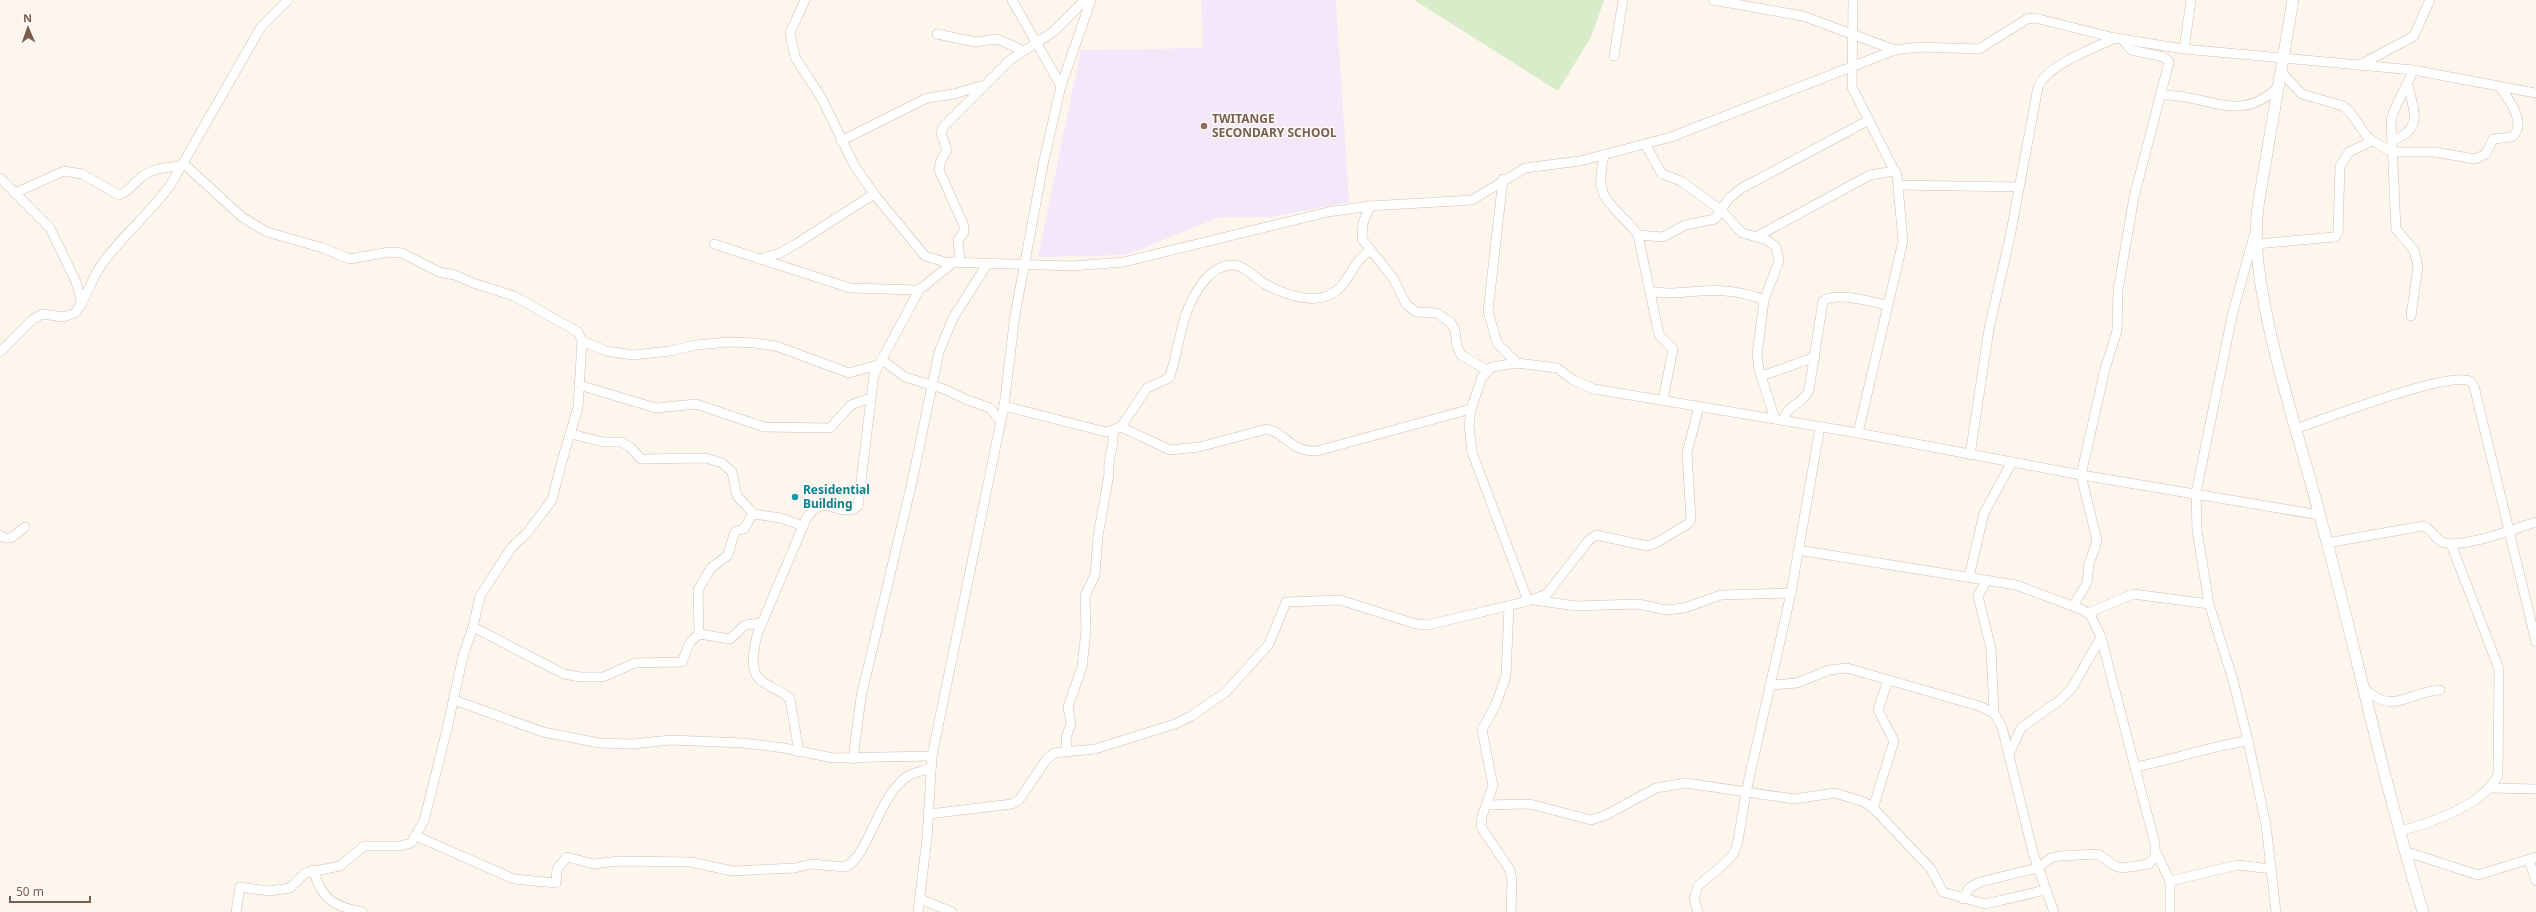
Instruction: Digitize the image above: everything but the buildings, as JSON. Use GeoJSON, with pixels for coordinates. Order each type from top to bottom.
{"type":"FeatureCollection","features":[{"type":"Feature","properties":{"kind":"street"},"geometry":{"type":"LineString","coordinates":[[0,352],[32,320],[42,314],[63,317],[75,313],[82,304],[99,268],[158,203],[261,27],[288,0]]}},
{"type":"Feature","properties":{"kind":"street"},"geometry":{"type":"LineString","coordinates":[[805,0],[790,33],[795,57],[822,99],[841,141],[854,165],[874,194],[925,256],[936,260],[957,262],[1024,263],[1072,266],[1124,262],[1278,223],[1328,212],[1370,206],[1472,200],[1504,179],[1525,168],[1580,161],[1645,144],[1719,119],[1895,50],[1920,47],[1979,49],[2027,20],[2035,18],[2119,39],[2184,49],[2284,60],[2413,70],[2536,93]]}},
{"type":"Feature","properties":{"kind":"street"},"geometry":{"type":"LineString","coordinates":[[1012,0],[1062,86]]}},
{"type":"Feature","properties":{"kind":"street"},"geometry":{"type":"LineString","coordinates":[[957,262],[958,240],[965,228],[939,170],[947,146],[942,130],[983,84],[1022,50],[1053,32],[1085,0]]}},
{"type":"Feature","properties":{"kind":"street"},"geometry":{"type":"LineString","coordinates":[[918,912],[929,814],[932,756],[1004,406],[1012,335],[1024,263],[1044,160],[1062,86],[1091,0]]}},
{"type":"Feature","properties":{"kind":"street"},"geometry":{"type":"LineString","coordinates":[[1614,56],[1623,0]]}},
{"type":"Feature","properties":{"kind":"street"},"geometry":{"type":"LineString","coordinates":[[1713,0],[1804,16],[1895,50]]}},
{"type":"Feature","properties":{"kind":"street"},"geometry":{"type":"LineString","coordinates":[[1853,0],[1851,33],[1852,87],[1895,171],[1898,185],[1903,241],[1858,433]]}},
{"type":"Feature","properties":{"kind":"street"},"geometry":{"type":"LineString","coordinates":[[2184,49],[2192,0]]}},
{"type":"Feature","properties":{"kind":"street"},"geometry":{"type":"LineString","coordinates":[[2276,912],[2266,825],[2248,741],[2233,680],[2209,604],[2197,530],[2196,493],[2232,316],[2255,232],[2293,0]]}},
{"type":"Feature","properties":{"kind":"street"},"geometry":{"type":"LineString","coordinates":[[2358,65],[2414,36],[2430,0]]}},
{"type":"Feature","properties":{"kind":"street"},"geometry":{"type":"LineString","coordinates":[[937,34],[974,42],[997,39],[1022,50]]}},
{"type":"Feature","properties":{"kind":"street"},"geometry":{"type":"LineString","coordinates":[[2072,606],[2087,583],[2089,564],[2097,541],[2080,475],[2105,369],[2117,331],[2118,290],[2128,226],[2160,95],[2169,67],[2168,60],[2130,50],[2119,39]]}},
{"type":"Feature","properties":{"kind":"street"},"geometry":{"type":"LineString","coordinates":[[1970,455],[1990,329],[2036,94],[2040,81],[2054,69],[2119,39]]}},
{"type":"Feature","properties":{"kind":"street"},"geometry":{"type":"LineString","coordinates":[[2411,316],[2418,266],[2417,257],[2396,229],[2392,141],[2393,110],[2408,85],[2413,70]]}},
{"type":"Feature","properties":{"kind":"street"},"geometry":{"type":"LineString","coordinates":[[2282,73],[2302,94],[2343,106],[2350,112],[2372,141],[2392,152],[2434,152],[2466,158],[2481,158],[2486,154],[2493,139],[2512,137],[2517,131],[2515,110],[2500,87]]}},
{"type":"Feature","properties":{"kind":"street"},"geometry":{"type":"LineString","coordinates":[[841,141],[927,98],[954,94],[983,84]]}},
{"type":"Feature","properties":{"kind":"street"},"geometry":{"type":"LineString","coordinates":[[2160,95],[2177,95],[2221,105],[2250,105],[2265,99],[2280,85]]}},
{"type":"Feature","properties":{"kind":"street"},"geometry":{"type":"LineString","coordinates":[[2392,141],[2407,134],[2414,125],[2414,110],[2408,85]]}},
{"type":"Feature","properties":{"kind":"street"},"geometry":{"type":"LineString","coordinates":[[1638,235],[1663,237],[1686,225],[1711,221],[1729,198],[1742,188],[1869,120]]}},
{"type":"Feature","properties":{"kind":"street"},"geometry":{"type":"LineString","coordinates":[[2256,244],[2335,236],[2338,232],[2340,166],[2349,152],[2372,141]]}},
{"type":"Feature","properties":{"kind":"street"},"geometry":{"type":"LineString","coordinates":[[1645,144],[1662,174],[1681,181],[1721,210],[1739,231],[1772,243],[1779,254],[1779,261],[1764,300],[1757,354],[1759,370],[1779,420]]}},
{"type":"Feature","properties":{"kind":"street"},"geometry":{"type":"LineString","coordinates":[[1604,155],[1602,190],[1606,198],[1629,222],[1638,235],[1660,336],[1673,349],[1663,400]]}},
{"type":"Feature","properties":{"kind":"street"},"geometry":{"type":"LineString","coordinates":[[15,193],[64,171],[82,174],[119,195],[152,172],[182,164]]}},
{"type":"Feature","properties":{"kind":"street"},"geometry":{"type":"LineString","coordinates":[[182,164],[242,217],[267,232],[323,248],[349,258],[390,252],[402,254],[438,272],[455,274],[473,283],[514,296],[578,332],[582,341],[578,407],[549,506],[527,533],[512,547],[480,596],[473,627],[462,656],[454,700],[424,821],[416,836],[411,843],[400,846],[364,846],[340,866],[313,870],[305,873],[290,888],[269,891],[240,887],[236,912]]}},
{"type":"Feature","properties":{"kind":"street"},"geometry":{"type":"LineString","coordinates":[[1756,237],[1870,175],[1895,171]]}},
{"type":"Feature","properties":{"kind":"street"},"geometry":{"type":"LineString","coordinates":[[0,178],[50,228],[76,282],[82,304]]}},
{"type":"Feature","properties":{"kind":"street"},"geometry":{"type":"LineString","coordinates":[[1504,179],[1488,311],[1497,343],[1517,363]]}},
{"type":"Feature","properties":{"kind":"street"},"geometry":{"type":"LineString","coordinates":[[1898,185],[2019,187]]}},
{"type":"Feature","properties":{"kind":"street"},"geometry":{"type":"LineString","coordinates":[[759,259],[780,253],[796,244],[874,194]]}},
{"type":"Feature","properties":{"kind":"street"},"geometry":{"type":"LineString","coordinates":[[1370,206],[1362,231],[1362,239],[1370,251],[1393,278],[1406,304],[1416,312],[1437,313],[1450,322],[1455,330],[1457,347],[1461,355],[1487,370]]}},
{"type":"Feature","properties":{"kind":"street"},"geometry":{"type":"LineString","coordinates":[[2255,232],[2258,271],[2274,350],[2328,543],[2404,851],[2423,912]]}},
{"type":"Feature","properties":{"kind":"street"},"geometry":{"type":"LineString","coordinates":[[714,244],[850,288],[919,290]]}},
{"type":"Feature","properties":{"kind":"street"},"geometry":{"type":"LineString","coordinates":[[1067,750],[1066,737],[1071,724],[1068,706],[1082,667],[1086,630],[1086,596],[1096,569],[1098,536],[1108,480],[1108,463],[1117,429],[1147,388],[1169,378],[1187,310],[1204,281],[1217,269],[1232,264],[1244,268],[1265,284],[1296,297],[1310,299],[1325,297],[1336,290],[1351,275],[1359,258],[1370,251]]}},
{"type":"Feature","properties":{"kind":"street"},"geometry":{"type":"LineString","coordinates":[[799,752],[790,699],[758,679],[755,672],[753,653],[761,623],[803,526],[817,506],[823,505],[848,510],[858,506],[871,383],[879,362],[919,290],[957,262]]}},
{"type":"Feature","properties":{"kind":"street"},"geometry":{"type":"LineString","coordinates":[[853,759],[861,697],[912,482],[932,385],[944,336],[988,263]]}},
{"type":"Feature","properties":{"kind":"street"},"geometry":{"type":"LineString","coordinates":[[1650,291],[1673,295],[1700,291],[1741,293],[1764,300]]}},
{"type":"Feature","properties":{"kind":"street"},"geometry":{"type":"LineString","coordinates":[[1779,420],[1788,409],[1806,397],[1812,382],[1821,306],[1827,298],[1842,297],[1887,305]]}},
{"type":"Feature","properties":{"kind":"street"},"geometry":{"type":"LineString","coordinates":[[582,341],[606,351],[633,355],[710,344],[754,343],[776,346],[849,372],[879,362]]}},
{"type":"Feature","properties":{"kind":"street"},"geometry":{"type":"LineString","coordinates":[[1762,376],[1815,357]]}},
{"type":"Feature","properties":{"kind":"street"},"geometry":{"type":"LineString","coordinates":[[879,362],[900,375],[932,385],[990,408],[1001,422]]}},
{"type":"Feature","properties":{"kind":"street"},"geometry":{"type":"LineString","coordinates":[[1530,600],[1472,452],[1468,426],[1471,409],[1487,370],[1497,365],[1517,363],[1560,369],[1573,380],[1594,389],[1820,426],[2080,475],[2196,493],[2320,515]]}},
{"type":"Feature","properties":{"kind":"street"},"geometry":{"type":"LineString","coordinates":[[2295,429],[2428,384],[2453,378],[2470,381],[2474,386],[2483,428],[2510,529],[2536,642]]}},
{"type":"Feature","properties":{"kind":"street"},"geometry":{"type":"LineString","coordinates":[[579,385],[656,408],[696,404],[764,427],[830,428],[851,405],[870,398]]}},
{"type":"Feature","properties":{"kind":"street"},"geometry":{"type":"LineString","coordinates":[[1004,406],[1098,431],[1117,429],[1170,450],[1199,447],[1267,429],[1274,431],[1299,450],[1317,451],[1471,409]]}},
{"type":"Feature","properties":{"kind":"street"},"geometry":{"type":"LineString","coordinates":[[929,814],[1016,802],[1046,760],[1056,752],[1067,750],[1087,750],[1103,747],[1175,724],[1191,716],[1226,692],[1257,659],[1269,644],[1284,604],[1290,601],[1340,600],[1422,625],[1509,606],[1530,600],[1551,590],[1588,541],[1596,535],[1647,546],[1656,543],[1689,523],[1691,514],[1687,453],[1698,406]]}},
{"type":"Feature","properties":{"kind":"street"},"geometry":{"type":"LineString","coordinates":[[1698,912],[1694,899],[1698,886],[1734,853],[1738,841],[1746,792],[1791,593],[1820,426]]}},
{"type":"Feature","properties":{"kind":"street"},"geometry":{"type":"LineString","coordinates":[[571,434],[603,442],[622,442],[630,447],[636,456],[647,460],[706,458],[722,463],[732,472],[739,501],[753,513],[762,517],[781,518],[803,526]]}},
{"type":"Feature","properties":{"kind":"street"},"geometry":{"type":"LineString","coordinates":[[1969,577],[1984,513],[2012,462]]}},
{"type":"Feature","properties":{"kind":"street"},"geometry":{"type":"LineString","coordinates":[[473,627],[564,674],[580,677],[604,677],[635,663],[682,662],[690,642],[699,634],[698,590],[711,568],[728,555],[734,534],[738,530],[744,529],[753,513]]}},
{"type":"Feature","properties":{"kind":"street"},"geometry":{"type":"LineString","coordinates":[[2328,543],[2423,526],[2432,531],[2442,542],[2451,544],[2466,542],[2536,522]]}},
{"type":"Feature","properties":{"kind":"street"},"geometry":{"type":"LineString","coordinates":[[0,535],[4,538],[11,538],[25,527]]}},
{"type":"Feature","properties":{"kind":"street"},"geometry":{"type":"LineString","coordinates":[[2399,831],[2442,818],[2490,788],[2498,775],[2497,728],[2499,669],[2451,544]]}},
{"type":"Feature","properties":{"kind":"street"},"geometry":{"type":"LineString","coordinates":[[1798,550],[2025,587],[2088,613],[2101,637],[2156,852],[2170,882],[2170,912]]}},
{"type":"Feature","properties":{"kind":"street"},"geometry":{"type":"LineString","coordinates":[[1987,580],[1978,596],[1991,649],[1994,713],[2002,727],[2038,868],[2054,912]]}},
{"type":"Feature","properties":{"kind":"street"},"geometry":{"type":"LineString","coordinates":[[1530,600],[1576,606],[1638,604],[1666,610],[1684,608],[1721,595],[1791,593]]}},
{"type":"Feature","properties":{"kind":"street"},"geometry":{"type":"LineString","coordinates":[[2088,613],[2133,594],[2209,604]]}},
{"type":"Feature","properties":{"kind":"street"},"geometry":{"type":"LineString","coordinates":[[1509,606],[1506,676],[1496,704],[1482,728],[1493,781],[1482,816],[1481,827],[1510,870],[1512,880],[1511,912]]}},
{"type":"Feature","properties":{"kind":"street"},"geometry":{"type":"LineString","coordinates":[[699,634],[730,639],[745,625],[761,623]]}},
{"type":"Feature","properties":{"kind":"street"},"geometry":{"type":"LineString","coordinates":[[2009,755],[2021,728],[2060,700],[2072,688],[2101,637]]}},
{"type":"Feature","properties":{"kind":"street"},"geometry":{"type":"LineString","coordinates":[[1770,685],[1797,683],[1840,668],[1979,706],[1994,713]]}},
{"type":"Feature","properties":{"kind":"street"},"geometry":{"type":"LineString","coordinates":[[1873,808],[1894,741],[1878,710],[1888,680]]}},
{"type":"Feature","properties":{"kind":"street"},"geometry":{"type":"LineString","coordinates":[[2364,688],[2378,699],[2392,703],[2406,700],[2425,692],[2440,690]]}},
{"type":"Feature","properties":{"kind":"street"},"geometry":{"type":"LineString","coordinates":[[454,700],[543,732],[576,739],[613,744],[671,740],[743,743],[834,758],[853,759],[932,756]]}},
{"type":"Feature","properties":{"kind":"street"},"geometry":{"type":"LineString","coordinates":[[2135,767],[2197,753],[2220,745],[2248,741]]}},
{"type":"Feature","properties":{"kind":"street"},"geometry":{"type":"LineString","coordinates":[[416,836],[514,879],[556,883],[557,868],[567,857],[593,864],[619,861],[691,862],[732,871],[795,868],[812,864],[845,867],[859,857],[879,811],[899,782],[910,774],[931,768]]}},
{"type":"Feature","properties":{"kind":"street"},"geometry":{"type":"LineString","coordinates":[[1486,805],[1530,804],[1591,820],[1606,815],[1650,790],[1676,783],[1794,799],[1835,793],[1864,802],[1873,808],[1931,869],[1943,892],[1963,899],[1989,904],[2046,890]]}},
{"type":"Feature","properties":{"kind":"street"},"geometry":{"type":"LineString","coordinates":[[2490,788],[2536,789]]}},
{"type":"Feature","properties":{"kind":"street"},"geometry":{"type":"LineString","coordinates":[[2404,851],[2478,875],[2532,859],[2536,881]]}},
{"type":"Feature","properties":{"kind":"street"},"geometry":{"type":"LineString","coordinates":[[1963,899],[1969,888],[1980,882],[2038,868],[2054,857],[2095,853],[2103,856],[2115,866],[2142,866],[2149,864],[2156,852]]}},
{"type":"Feature","properties":{"kind":"street"},"geometry":{"type":"LineString","coordinates":[[2170,882],[2238,866],[2271,869]]}},
{"type":"Feature","properties":{"kind":"street"},"geometry":{"type":"LineString","coordinates":[[313,870],[319,888],[327,899],[343,909],[362,912]]}},
{"type":"Feature","properties":{"kind":"street"},"geometry":{"type":"LineString","coordinates":[[920,899],[952,912]]}},
{"type":"Feature","properties":{"kind":"shaded area","name":"TWITANGE SECONDARY SCHOOL"},"geometry":{"type":"Polygon","coordinates":[[[1201,0],[1336,0],[1349,202],[1271,217],[1220,217],[1126,255],[1038,257],[1081,50],[1203,48],[1201,0]]]}},
{"type":"Feature","properties":{"kind":"green space"},"geometry":{"type":"Polygon","coordinates":[[[1414,0],[1604,0],[1591,37],[1558,91],[1414,0]]]}},
{"type":"Feature","properties":{"kind":"place","name":"TWITANGE SECONDARY SCHOOL"},"geometry":{"type":"Point","coordinates":[1204,126]}},
{"type":"Feature","properties":{"kind":"place","name":"Residential Building"},"geometry":{"type":"Point","coordinates":[795,497]}}]}
